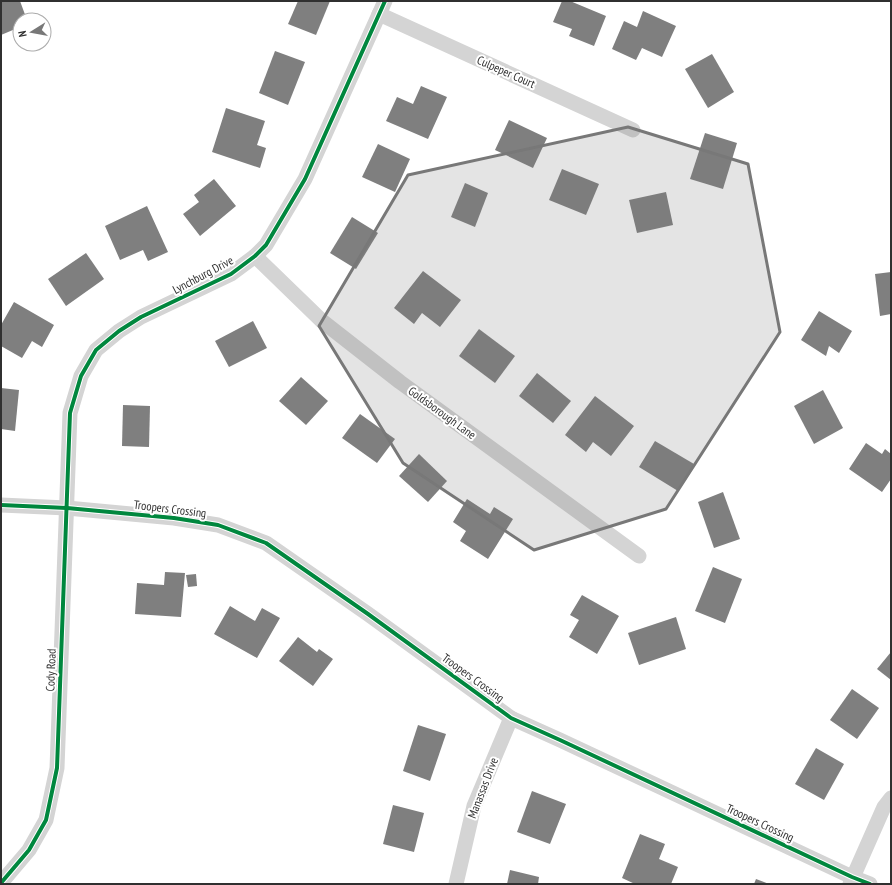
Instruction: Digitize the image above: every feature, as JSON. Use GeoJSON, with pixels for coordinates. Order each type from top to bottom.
{"type":"FeatureCollection","features":[{"type":"Feature","properties":{"kind":"street","name":"Culpeper Court"},"geometry":{"type":"LineString","coordinates":[[382,8],[633,130]]}},
{"type":"Feature","properties":{"kind":"street","name":"Lynchburg Drive"},"geometry":{"type":"LineString","coordinates":[[67,508],[70,413],[81,376],[96,350],[119,331],[141,317],[231,274],[255,256],[266,245],[305,179],[382,8]]}},
{"type":"Feature","properties":{"kind":"street","name":"Goldsborough Lane"},"geometry":{"type":"LineString","coordinates":[[255,256],[322,321],[394,377],[639,556]]}},
{"type":"Feature","properties":{"kind":"street"},"geometry":{"type":"LineString","coordinates":[[1,505],[67,508]]}},
{"type":"Feature","properties":{"kind":"street","name":"Troopers Crossing"},"geometry":{"type":"LineString","coordinates":[[67,508],[174,518],[218,525],[266,543],[368,614],[512,718],[567,743],[851,881],[870,884]]}},
{"type":"Feature","properties":{"kind":"street","name":"Cody Road"},"geometry":{"type":"LineString","coordinates":[[1,882],[29,850],[46,820],[57,768],[67,508]]}},
{"type":"Feature","properties":{"kind":"street","name":"Manassas Drive"},"geometry":{"type":"LineString","coordinates":[[456,884],[474,806],[512,718]]}},
{"type":"Feature","properties":{"kind":"street"},"geometry":{"type":"LineString","coordinates":[[851,881],[884,808],[891,798]]}},
{"type":"Feature","properties":{"kind":"highlighted area"},"geometry":{"type":"Polygon","coordinates":[[[628,127],[748,164],[780,332],[666,509],[534,550],[403,463],[319,326],[408,175],[628,127]]]}},
{"type":"Feature","properties":{"kind":"building"},"geometry":{"type":"Polygon","coordinates":[[[1,1],[20,1],[24,12],[12,12],[12,30],[1,35],[1,1]]]}},
{"type":"Feature","properties":{"kind":"building"},"geometry":{"type":"Polygon","coordinates":[[[298,1],[330,1],[316,35],[288,24],[298,1]]]}},
{"type":"Feature","properties":{"kind":"building"},"geometry":{"type":"Polygon","coordinates":[[[562,1],[570,1],[606,16],[594,46],[569,36],[572,29],[553,22],[562,1]]]}},
{"type":"Feature","properties":{"kind":"building"},"geometry":{"type":"Polygon","coordinates":[[[643,11],[676,26],[662,57],[642,48],[636,60],[612,49],[624,21],[637,27],[643,11]]]}},
{"type":"Feature","properties":{"kind":"building"},"geometry":{"type":"Polygon","coordinates":[[[275,51],[305,62],[288,105],[259,93],[275,51]]]}},
{"type":"Feature","properties":{"kind":"building"},"geometry":{"type":"Polygon","coordinates":[[[712,54],[734,92],[708,108],[685,69],[712,54]]]}},
{"type":"Feature","properties":{"kind":"building"},"geometry":{"type":"Polygon","coordinates":[[[421,86],[447,97],[428,139],[386,121],[397,97],[413,104],[421,86]]]}},
{"type":"Feature","properties":{"kind":"building"},"geometry":{"type":"Polygon","coordinates":[[[226,108],[265,121],[257,145],[266,148],[260,168],[212,152],[226,108]]]}},
{"type":"Feature","properties":{"kind":"building"},"geometry":{"type":"Polygon","coordinates":[[[509,120],[547,138],[533,168],[495,150],[509,120]]]}},
{"type":"Feature","properties":{"kind":"building"},"geometry":{"type":"Polygon","coordinates":[[[705,133],[737,143],[723,189],[690,179],[705,133]]]}},
{"type":"Feature","properties":{"kind":"building"},"geometry":{"type":"Polygon","coordinates":[[[378,144],[410,159],[395,192],[362,177],[378,144]]]}},
{"type":"Feature","properties":{"kind":"building"},"geometry":{"type":"Polygon","coordinates":[[[562,169],[599,184],[586,215],[549,200],[562,169]]]}},
{"type":"Feature","properties":{"kind":"building"},"geometry":{"type":"Polygon","coordinates":[[[214,179],[236,206],[200,236],[183,214],[199,202],[194,195],[214,179]]]}},
{"type":"Feature","properties":{"kind":"building"},"geometry":{"type":"Polygon","coordinates":[[[465,183],[488,193],[475,227],[451,217],[465,183]]]}},
{"type":"Feature","properties":{"kind":"building"},"geometry":{"type":"Polygon","coordinates":[[[666,192],[673,225],[637,233],[629,200],[666,192]]]}},
{"type":"Feature","properties":{"kind":"building"},"geometry":{"type":"Polygon","coordinates":[[[147,206],[168,252],[148,261],[143,250],[120,260],[105,226],[147,206]]]}},
{"type":"Feature","properties":{"kind":"building"},"geometry":{"type":"Polygon","coordinates":[[[352,217],[378,233],[356,269],[330,253],[352,217]]]}},
{"type":"Feature","properties":{"kind":"building"},"geometry":{"type":"Polygon","coordinates":[[[86,253],[104,279],[66,306],[48,279],[86,253]]]}},
{"type":"Feature","properties":{"kind":"building"},"geometry":{"type":"Polygon","coordinates":[[[423,271],[461,300],[440,327],[422,313],[414,324],[394,308],[423,271]]]}},
{"type":"Feature","properties":{"kind":"building"},"geometry":{"type":"Polygon","coordinates":[[[891,272],[891,314],[880,316],[875,274],[891,272]]]}},
{"type":"Feature","properties":{"kind":"building"},"geometry":{"type":"Polygon","coordinates":[[[14,302],[54,325],[42,347],[32,341],[22,358],[1,346],[1,325],[14,302]]]}},
{"type":"Feature","properties":{"kind":"building"},"geometry":{"type":"Polygon","coordinates":[[[819,311],[852,331],[839,353],[829,346],[826,356],[801,340],[819,311]]]}},
{"type":"Feature","properties":{"kind":"building"},"geometry":{"type":"Polygon","coordinates":[[[253,321],[267,348],[229,367],[215,341],[253,321]]]}},
{"type":"Feature","properties":{"kind":"building"},"geometry":{"type":"Polygon","coordinates":[[[479,329],[515,356],[495,383],[459,356],[479,329]]]}},
{"type":"Feature","properties":{"kind":"building"},"geometry":{"type":"Polygon","coordinates":[[[537,373],[571,401],[553,423],[519,396],[537,373]]]}},
{"type":"Feature","properties":{"kind":"building"},"geometry":{"type":"Polygon","coordinates":[[[301,377],[328,401],[306,425],[279,401],[301,377]]]}},
{"type":"Feature","properties":{"kind":"building"},"geometry":{"type":"Polygon","coordinates":[[[1,388],[19,390],[15,431],[1,429],[1,388]]]}},
{"type":"Feature","properties":{"kind":"building"},"geometry":{"type":"Polygon","coordinates":[[[823,390],[843,428],[814,444],[794,406],[823,390]]]}},
{"type":"Feature","properties":{"kind":"building"},"geometry":{"type":"Polygon","coordinates":[[[595,396],[634,426],[611,456],[593,442],[586,452],[565,435],[595,396]]]}},
{"type":"Feature","properties":{"kind":"building"},"geometry":{"type":"Polygon","coordinates":[[[123,405],[150,406],[149,447],[122,446],[123,405]]]}},
{"type":"Feature","properties":{"kind":"building"},"geometry":{"type":"Polygon","coordinates":[[[360,414],[395,439],[377,463],[342,438],[360,414]]]}},
{"type":"Feature","properties":{"kind":"building"},"geometry":{"type":"Polygon","coordinates":[[[655,441],[694,464],[678,491],[639,467],[655,441]]]}},
{"type":"Feature","properties":{"kind":"building"},"geometry":{"type":"Polygon","coordinates":[[[866,443],[882,454],[885,449],[891,454],[891,479],[882,492],[849,469],[866,443]]]}},
{"type":"Feature","properties":{"kind":"building"},"geometry":{"type":"Polygon","coordinates":[[[419,454],[447,481],[428,502],[399,476],[419,454]]]}},
{"type":"Feature","properties":{"kind":"building"},"geometry":{"type":"Polygon","coordinates":[[[723,492],[740,539],[714,548],[698,502],[723,492]]]}},
{"type":"Feature","properties":{"kind":"building"},"geometry":{"type":"Polygon","coordinates":[[[467,499],[490,514],[494,507],[513,519],[488,559],[460,541],[466,531],[453,522],[467,499]]]}},
{"type":"Feature","properties":{"kind":"building"},"geometry":{"type":"Polygon","coordinates":[[[713,567],[742,579],[725,623],[695,611],[713,567]]]}},
{"type":"Feature","properties":{"kind":"building"},"geometry":{"type":"Polygon","coordinates":[[[165,572],[185,573],[181,617],[135,614],[137,583],[164,585],[165,572]]]}},
{"type":"Feature","properties":{"kind":"building"},"geometry":{"type":"Polygon","coordinates":[[[196,574],[197,586],[188,587],[186,575],[196,574]]]}},
{"type":"Feature","properties":{"kind":"building"},"geometry":{"type":"Polygon","coordinates":[[[582,595],[619,616],[597,654],[569,637],[579,620],[570,615],[582,595]]]}},
{"type":"Feature","properties":{"kind":"building"},"geometry":{"type":"Polygon","coordinates":[[[230,606],[255,621],[262,608],[280,618],[257,658],[214,634],[230,606]]]}},
{"type":"Feature","properties":{"kind":"building"},"geometry":{"type":"Polygon","coordinates":[[[676,617],[686,649],[639,665],[628,633],[676,617]]]}},
{"type":"Feature","properties":{"kind":"building"},"geometry":{"type":"Polygon","coordinates":[[[298,637],[317,652],[319,649],[333,659],[313,686],[279,661],[298,637]]]}},
{"type":"Feature","properties":{"kind":"building"},"geometry":{"type":"Polygon","coordinates":[[[891,652],[891,680],[877,669],[891,652]]]}},
{"type":"Feature","properties":{"kind":"building"},"geometry":{"type":"Polygon","coordinates":[[[852,689],[879,708],[857,739],[830,720],[852,689]]]}},
{"type":"Feature","properties":{"kind":"building"},"geometry":{"type":"Polygon","coordinates":[[[418,725],[446,734],[430,781],[403,771],[418,725]]]}},
{"type":"Feature","properties":{"kind":"building"},"geometry":{"type":"Polygon","coordinates":[[[816,748],[844,764],[824,800],[795,784],[816,748]]]}},
{"type":"Feature","properties":{"kind":"building"},"geometry":{"type":"Polygon","coordinates":[[[532,791],[566,804],[550,844],[517,832],[532,791]]]}},
{"type":"Feature","properties":{"kind":"building"},"geometry":{"type":"Polygon","coordinates":[[[393,805],[424,813],[414,852],[383,844],[393,805]]]}},
{"type":"Feature","properties":{"kind":"building"},"geometry":{"type":"Polygon","coordinates":[[[640,834],[665,844],[659,859],[678,867],[671,884],[635,884],[622,878],[640,834]]]}},
{"type":"Feature","properties":{"kind":"building"},"geometry":{"type":"Polygon","coordinates":[[[510,870],[539,877],[538,884],[507,884],[510,870]]]}},
{"type":"Feature","properties":{"kind":"building"},"geometry":{"type":"Polygon","coordinates":[[[756,879],[769,884],[754,884],[756,879]]]}},
{"type":"Feature","properties":{"kind":"cycle path"},"geometry":{"type":"LineString","coordinates":[[1,883],[29,850],[46,820],[57,768],[70,413],[81,376],[96,350],[119,331],[141,317],[231,274],[255,256],[266,245],[305,179],[385,1]]}},
{"type":"Feature","properties":{"kind":"cycle path"},"geometry":{"type":"LineString","coordinates":[[1,505],[67,508],[174,518],[218,525],[266,543],[368,614],[511,718],[852,877],[870,884]]}}]}
